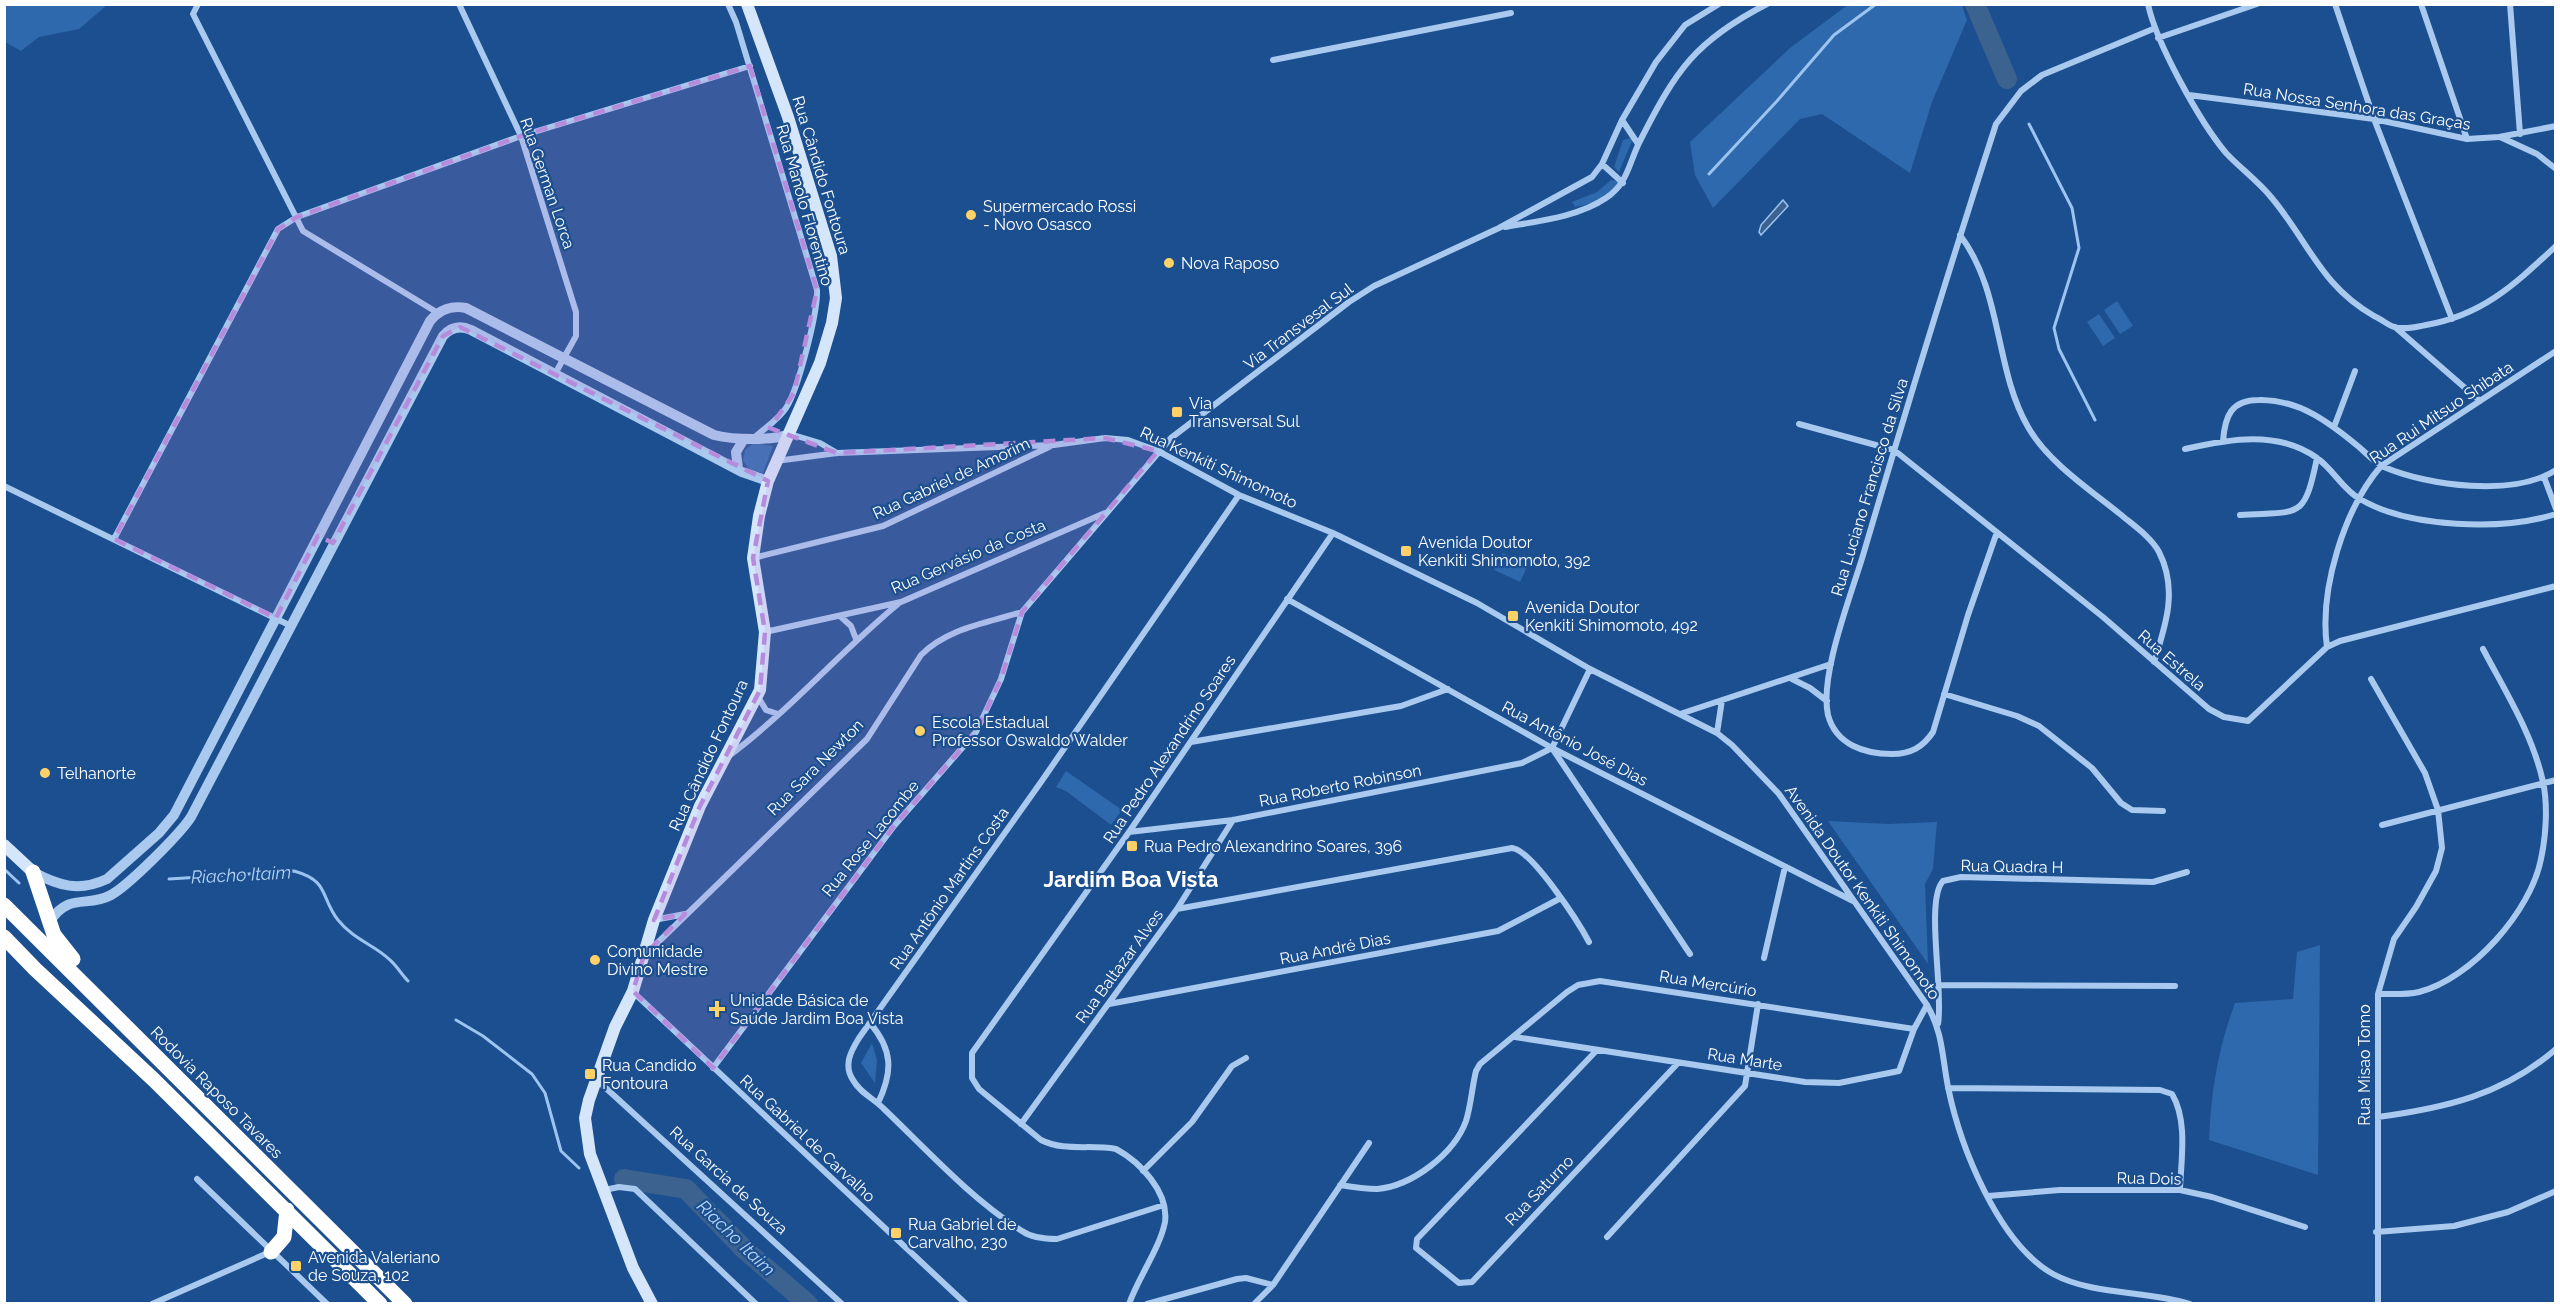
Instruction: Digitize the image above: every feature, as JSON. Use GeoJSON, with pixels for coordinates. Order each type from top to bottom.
{"type":"FeatureCollection","features":[{"type":"Feature","properties":{"kind":"highway"},"geometry":{"type":"LineString","coordinates":[[33,872],[61,946],[96,983],[96,995]]}},
{"type":"Feature","properties":{"kind":"highway","name":"Rodovia Raposo Tavares"},"geometry":{"type":"LineString","coordinates":[[4,905],[405,1304]]}},
{"type":"Feature","properties":{"kind":"highway"},"geometry":{"type":"LineString","coordinates":[[4,937],[154,1080],[380,1304]]}},
{"type":"Feature","properties":{"kind":"highway"},"geometry":{"type":"LineString","coordinates":[[4,953],[35,969]]}},
{"type":"Feature","properties":{"kind":"highway"},"geometry":{"type":"LineString","coordinates":[[271,1252],[284,1237],[287,1210]]}},
{"type":"Feature","properties":{"kind":"main road","name":"Rua Cândido Fontoura"},"geometry":{"type":"LineString","coordinates":[[652,1304],[633,1268],[590,1154],[585,1118],[596,1079],[615,1028],[633,991],[654,920],[700,806],[758,696],[763,675],[765,632],[753,558],[759,516],[768,481],[820,363],[832,322],[836,298],[831,256],[788,117],[747,4]]}},
{"type":"Feature","properties":{"kind":"main road"},"geometry":{"type":"LineString","coordinates":[[4,845],[33,872]]}},
{"type":"Feature","properties":{"kind":"street"},"geometry":{"type":"LineString","coordinates":[[198,4],[193,14],[303,231],[438,313]]}},
{"type":"Feature","properties":{"kind":"street","name":"Rua German Lorca"},"geometry":{"type":"LineString","coordinates":[[459,4],[521,136],[576,312],[576,336],[555,374]]}},
{"type":"Feature","properties":{"kind":"street","name":"Rua Manolo Florentino"},"geometry":{"type":"LineString","coordinates":[[728,4],[750,66],[817,290],[817,300],[791,399],[779,417],[750,438]]}},
{"type":"Feature","properties":{"kind":"street","name":"Via Transvesal Sul"},"geometry":{"type":"LineString","coordinates":[[1022,612],[1158,451],[1349,302],[1374,286],[1499,228],[1582,184],[1602,164],[1622,120],[1656,62],[1685,25],[1719,4]]}},
{"type":"Feature","properties":{"kind":"street","name":"Via Transvesal Sul"},"geometry":{"type":"LineString","coordinates":[[1499,228],[1535,222],[1592,206],[1606,199],[1623,183],[1638,144],[1673,78],[1699,48],[1720,31],[1767,4]]}},
{"type":"Feature","properties":{"kind":"street"},"geometry":{"type":"LineString","coordinates":[[2148,4],[2153,28],[2213,136],[2227,154],[2270,196],[2325,277],[2347,298],[2395,327],[2480,401]]}},
{"type":"Feature","properties":{"kind":"street"},"geometry":{"type":"LineString","coordinates":[[2335,4],[2374,119],[2452,320]]}},
{"type":"Feature","properties":{"kind":"street"},"geometry":{"type":"LineString","coordinates":[[2421,4],[2467,139]]}},
{"type":"Feature","properties":{"kind":"street"},"geometry":{"type":"LineString","coordinates":[[2510,4],[2520,134]]}},
{"type":"Feature","properties":{"kind":"street"},"geometry":{"type":"LineString","coordinates":[[2158,38],[2255,5]]}},
{"type":"Feature","properties":{"kind":"street"},"geometry":{"type":"LineString","coordinates":[[1273,60],[1511,13]]}},
{"type":"Feature","properties":{"kind":"street","name":"Rua Luciano Francisco da Silva"},"geometry":{"type":"LineString","coordinates":[[1997,532],[1933,732],[1924,745],[1901,754],[1874,754],[1856,749],[1842,739],[1834,728],[1827,701],[1831,664],[1894,450],[1996,124],[2021,91],[2042,75],[2153,28]]}},
{"type":"Feature","properties":{"kind":"street"},"geometry":{"type":"LineString","coordinates":[[114,540],[278,229],[297,217],[521,136],[750,66]]}},
{"type":"Feature","properties":{"kind":"street","name":"Rua Nossa Senhora das Graças"},"geometry":{"type":"LineString","coordinates":[[2189,95],[2374,119],[2467,139],[2520,134],[2556,126]]}},
{"type":"Feature","properties":{"kind":"street"},"geometry":{"type":"LineString","coordinates":[[1622,120],[1638,144]]}},
{"type":"Feature","properties":{"kind":"street"},"geometry":{"type":"LineString","coordinates":[[2499,137],[2536,153],[2556,169]]}},
{"type":"Feature","properties":{"kind":"street"},"geometry":{"type":"LineString","coordinates":[[1602,164],[1623,183]]}},
{"type":"Feature","properties":{"kind":"street"},"geometry":{"type":"LineString","coordinates":[[1960,235],[1977,262],[1988,290],[2013,390],[2037,441],[2078,480],[2138,528],[2158,551],[2167,575],[2170,599],[2166,625],[2154,662]]}},
{"type":"Feature","properties":{"kind":"street"},"geometry":{"type":"LineString","coordinates":[[2395,327],[2412,327],[2452,320],[2473,312],[2501,293],[2556,246]]}},
{"type":"Feature","properties":{"kind":"street"},"geometry":{"type":"LineString","coordinates":[[33,872],[62,886],[90,886],[107,879],[168,823],[209,749],[430,321],[438,313],[454,307],[466,308],[704,431],[725,437],[777,439],[790,434]]}},
{"type":"Feature","properties":{"kind":"street"},"geometry":{"type":"LineString","coordinates":[[50,921],[60,909],[73,902],[99,899],[114,894],[180,832],[196,809],[333,543],[446,333],[454,328],[465,328],[757,479],[768,481]]}},
{"type":"Feature","properties":{"kind":"street","name":"Rua Rui Mitsuo Shibata"},"geometry":{"type":"LineString","coordinates":[[2326,647],[2324,629],[2327,585],[2357,498],[2381,466],[2556,351]]}},
{"type":"Feature","properties":{"kind":"street"},"geometry":{"type":"LineString","coordinates":[[2334,427],[2355,371]]}},
{"type":"Feature","properties":{"kind":"street"},"geometry":{"type":"LineString","coordinates":[[2223,441],[2224,422],[2232,407],[2248,400],[2271,400],[2295,405],[2334,427],[2381,466],[2425,479],[2493,488],[2524,484],[2556,470]]}},
{"type":"Feature","properties":{"kind":"street","name":"Rua Estrela"},"geometry":{"type":"LineString","coordinates":[[1799,424],[1894,450],[2103,618],[2209,709],[2224,717],[2248,721],[2326,647],[2382,629],[2556,586]]}},
{"type":"Feature","properties":{"kind":"street","name":"Rua Kenkiti Shimomoto"},"geometry":{"type":"LineString","coordinates":[[790,434],[820,443],[837,453]]}},
{"type":"Feature","properties":{"kind":"street"},"geometry":{"type":"LineString","coordinates":[[738,469],[736,452],[750,438]]}},
{"type":"Feature","properties":{"kind":"street","name":"Rua Kenkiti Shimomoto"},"geometry":{"type":"LineString","coordinates":[[776,461],[837,453],[1054,445],[1118,438],[1158,451],[1239,495],[1333,533],[1477,603],[1590,669]]}},
{"type":"Feature","properties":{"kind":"street"},"geometry":{"type":"LineString","coordinates":[[2185,449],[2223,441],[2268,439],[2298,447],[2317,458],[2357,498],[2393,513],[2446,521],[2520,523],[2556,514]]}},
{"type":"Feature","properties":{"kind":"street","name":"Rua Gabriel de Amorim"},"geometry":{"type":"LineString","coordinates":[[753,558],[883,526],[1054,445]]}},
{"type":"Feature","properties":{"kind":"street"},"geometry":{"type":"LineString","coordinates":[[2240,515],[2284,512],[2299,508],[2310,495],[2317,458]]}},
{"type":"Feature","properties":{"kind":"street"},"geometry":{"type":"LineString","coordinates":[[2544,477],[2556,509]]}},
{"type":"Feature","properties":{"kind":"street"},"geometry":{"type":"LineString","coordinates":[[4,486],[291,626]]}},
{"type":"Feature","properties":{"kind":"street","name":"Rua Antônio Martins Costa"},"geometry":{"type":"LineString","coordinates":[[1164,1205],[1057,1239],[1023,1232],[960,1182],[878,1103],[857,1086],[849,1072],[848,1064],[850,1052],[1239,495]]}},
{"type":"Feature","properties":{"kind":"street","name":"Rua Gervásio da Costa"},"geometry":{"type":"LineString","coordinates":[[765,632],[902,602],[1108,512]]}},
{"type":"Feature","properties":{"kind":"street","name":"Rua Pedro Alexandrino Soares"},"geometry":{"type":"LineString","coordinates":[[1164,1205],[1155,1183],[1116,1149],[1052,1146],[1021,1124],[979,1089],[972,1078],[972,1053],[1129,832],[1333,533]]}},
{"type":"Feature","properties":{"kind":"street"},"geometry":{"type":"LineString","coordinates":[[318,536],[333,543]]}},
{"type":"Feature","properties":{"kind":"street","name":"Rua Antônio José Dias"},"geometry":{"type":"LineString","coordinates":[[1287,599],[1552,748],[1854,901]]}},
{"type":"Feature","properties":{"kind":"street"},"geometry":{"type":"LineString","coordinates":[[722,761],[756,736],[856,639],[902,602]]}},
{"type":"Feature","properties":{"kind":"street","name":"Rua Sara Newton"},"geometry":{"type":"LineString","coordinates":[[644,955],[867,739],[921,655],[932,645],[955,632],[1022,612]]}},
{"type":"Feature","properties":{"kind":"street","name":"Rua Rose Lacombe"},"geometry":{"type":"LineString","coordinates":[[713,1068],[894,826],[976,732],[1001,679],[1022,612]]}},
{"type":"Feature","properties":{"kind":"street"},"geometry":{"type":"LineString","coordinates":[[841,617],[851,627],[856,639]]}},
{"type":"Feature","properties":{"kind":"street"},"geometry":{"type":"LineString","coordinates":[[2378,994],[2406,994],[2444,982],[2465,969],[2502,934],[2525,899],[2541,861],[2545,818],[2543,783],[2534,754],[2512,704],[2483,649]]}},
{"type":"Feature","properties":{"kind":"street"},"geometry":{"type":"LineString","coordinates":[[1680,714],[1792,679],[1831,664]]}},
{"type":"Feature","properties":{"kind":"street"},"geometry":{"type":"LineString","coordinates":[[1590,669],[1552,748],[1690,954]]}},
{"type":"Feature","properties":{"kind":"street","name":"Avenida Doutor Kenkiti Shimomoto"},"geometry":{"type":"LineString","coordinates":[[1590,669],[1717,733],[1770,784],[1927,1005],[1938,1024],[1948,1088],[1964,1144],[1988,1196],[2012,1236],[2034,1260],[2053,1274],[2084,1285],[2190,1304]]}},
{"type":"Feature","properties":{"kind":"street"},"geometry":{"type":"LineString","coordinates":[[1792,679],[1810,688],[1827,701]]}},
{"type":"Feature","properties":{"kind":"street","name":"Rua Misao Tomo"},"geometry":{"type":"LineString","coordinates":[[2371,679],[2425,773],[2438,810],[2442,848],[2436,871],[2416,907],[2394,939],[2378,994],[2376,1232],[2378,1304]]}},
{"type":"Feature","properties":{"kind":"street"},"geometry":{"type":"LineString","coordinates":[[1191,742],[1401,706],[1448,689]]}},
{"type":"Feature","properties":{"kind":"street"},"geometry":{"type":"LineString","coordinates":[[1944,694],[2017,716],[2039,726],[2092,768],[2121,803],[2132,810],[2163,811]]}},
{"type":"Feature","properties":{"kind":"street"},"geometry":{"type":"LineString","coordinates":[[758,696],[766,710],[778,714]]}},
{"type":"Feature","properties":{"kind":"street"},"geometry":{"type":"LineString","coordinates":[[1717,733],[1722,700]]}},
{"type":"Feature","properties":{"kind":"street","name":"Rua Roberto Robinson"},"geometry":{"type":"LineString","coordinates":[[1129,832],[1233,820],[1522,763],[1552,748]]}},
{"type":"Feature","properties":{"kind":"street"},"geometry":{"type":"LineString","coordinates":[[209,749],[222,758]]}},
{"type":"Feature","properties":{"kind":"street"},"geometry":{"type":"LineString","coordinates":[[2382,825],[2556,780]]}},
{"type":"Feature","properties":{"kind":"street","name":"Rua Baltazar Alves"},"geometry":{"type":"LineString","coordinates":[[1021,1124],[1177,909],[1233,820]]}},
{"type":"Feature","properties":{"kind":"street"},"geometry":{"type":"LineString","coordinates":[[1177,909],[1512,848],[1528,857],[1579,924],[1589,942]]}},
{"type":"Feature","properties":{"kind":"street"},"geometry":{"type":"LineString","coordinates":[[1764,958],[1785,867]]}},
{"type":"Feature","properties":{"kind":"street","name":"Rua Quadra H"},"geometry":{"type":"LineString","coordinates":[[1940,985],[1936,952],[1936,891],[1943,881],[1961,878],[2153,882],[2187,872]]}},
{"type":"Feature","properties":{"kind":"street"},"geometry":{"type":"LineString","coordinates":[[90,886],[99,899]]}},
{"type":"Feature","properties":{"kind":"street","name":"Rua André Dias"},"geometry":{"type":"LineString","coordinates":[[1109,1004],[1498,932],[1559,899]]}},
{"type":"Feature","properties":{"kind":"street"},"geometry":{"type":"LineString","coordinates":[[654,920],[685,914]]}},
{"type":"Feature","properties":{"kind":"street","name":"Rua Mercúrio"},"geometry":{"type":"LineString","coordinates":[[1340,1185],[1365,1189],[1392,1186],[1420,1173],[1435,1162],[1459,1134],[1466,1120],[1476,1071],[1567,992],[1590,981],[1758,1004],[1914,1029]]}},
{"type":"Feature","properties":{"kind":"street"},"geometry":{"type":"LineString","coordinates":[[1938,1024],[1940,985],[2175,986]]}},
{"type":"Feature","properties":{"kind":"street","name":"Rua Gabriel de Carvalho"},"geometry":{"type":"LineString","coordinates":[[633,991],[966,1304]]}},
{"type":"Feature","properties":{"kind":"street"},"geometry":{"type":"LineString","coordinates":[[1607,1237],[1745,1086],[1749,1073],[1758,1004]]}},
{"type":"Feature","properties":{"kind":"street","name":"Rua Marte"},"geometry":{"type":"LineString","coordinates":[[1515,1037],[1823,1084],[1893,1074],[1901,1068],[1914,1029],[1927,1005]]}},
{"type":"Feature","properties":{"kind":"street"},"geometry":{"type":"LineString","coordinates":[[870,1023],[881,1036],[889,1056],[889,1077],[878,1103]]}},
{"type":"Feature","properties":{"kind":"street","name":"Rua Saturno"},"geometry":{"type":"LineString","coordinates":[[1597,1050],[1415,1242],[1416,1248],[1459,1283],[1472,1282],[1678,1063]]}},
{"type":"Feature","properties":{"kind":"street"},"geometry":{"type":"LineString","coordinates":[[2378,1117],[2442,1108],[2476,1097],[2517,1077],[2555,1052]]}},
{"type":"Feature","properties":{"kind":"street"},"geometry":{"type":"LineString","coordinates":[[1143,1171],[1192,1122],[1232,1066],[1246,1058]]}},
{"type":"Feature","properties":{"kind":"street","name":"Rua Garcia de Souza"},"geometry":{"type":"LineString","coordinates":[[596,1079],[842,1304]]}},
{"type":"Feature","properties":{"kind":"street"},"geometry":{"type":"LineString","coordinates":[[1948,1088],[2160,1090],[2172,1094],[2179,1105],[2181,1122],[2180,1190]]}},
{"type":"Feature","properties":{"kind":"street"},"geometry":{"type":"LineString","coordinates":[[1254,1304],[1273,1285],[1369,1143]]}},
{"type":"Feature","properties":{"kind":"street"},"geometry":{"type":"LineString","coordinates":[[197,1179],[327,1304]]}},
{"type":"Feature","properties":{"kind":"street"},"geometry":{"type":"LineString","coordinates":[[603,1190],[619,1187],[635,1189],[756,1304]]}},
{"type":"Feature","properties":{"kind":"street","name":"Rua Dois"},"geometry":{"type":"LineString","coordinates":[[1988,1196],[2060,1190],[2180,1190],[2212,1197],[2305,1227]]}},
{"type":"Feature","properties":{"kind":"street"},"geometry":{"type":"LineString","coordinates":[[2376,1232],[2454,1226],[2508,1212],[2556,1191]]}},
{"type":"Feature","properties":{"kind":"street"},"geometry":{"type":"LineString","coordinates":[[1129,1304],[1163,1229],[1164,1205]]}},
{"type":"Feature","properties":{"kind":"street"},"geometry":{"type":"LineString","coordinates":[[152,1304],[271,1252]]}},
{"type":"Feature","properties":{"kind":"street"},"geometry":{"type":"LineString","coordinates":[[1147,1304],[1237,1279],[1258,1280],[1273,1285]]}},
{"type":"Feature","properties":{"kind":"highlighted area"},"geometry":{"type":"Polygon","coordinates":[[[750,66],[817,290],[794,393],[770,428],[837,453],[1105,438],[1158,451],[1022,612],[1001,679],[976,732],[894,826],[713,1068],[633,991],[644,955],[685,914],[654,920],[700,806],[760,690],[765,632],[753,558],[768,481],[460,327],[443,336],[333,543],[318,536],[276,618],[114,539],[278,229],[297,217],[521,136],[750,66]]]}},
{"type":"Feature","properties":{"kind":"shaded area"},"geometry":{"type":"Polygon","coordinates":[[[5,4],[107,5],[79,29],[39,37],[21,51],[5,42],[5,4]]]}},
{"type":"Feature","properties":{"kind":"shaded area"},"geometry":{"type":"Polygon","coordinates":[[[1849,4],[1962,5],[1967,20],[1932,102],[1910,173],[1822,114],[1800,119],[1713,208],[1695,175],[1690,142],[1790,48],[1849,4]]]}},
{"type":"Feature","properties":{"kind":"shaded area"},"geometry":{"type":"Polygon","coordinates":[[[1630,138],[1632,141],[1619,172],[1614,167],[1623,140],[1630,138]]]}},
{"type":"Feature","properties":{"kind":"shaded area"},"geometry":{"type":"Polygon","coordinates":[[[1611,180],[1618,181],[1618,186],[1609,194],[1575,207],[1572,202],[1597,192],[1611,180]]]}},
{"type":"Feature","properties":{"kind":"shaded area"},"geometry":{"type":"Polygon","coordinates":[[[1783,200],[1788,206],[1761,235],[1759,232],[1761,225],[1783,200]]]}},
{"type":"Feature","properties":{"kind":"shaded area"},"geometry":{"type":"Polygon","coordinates":[[[2117,301],[2133,326],[2120,334],[2104,310],[2117,301]]]}},
{"type":"Feature","properties":{"kind":"shaded area"},"geometry":{"type":"Polygon","coordinates":[[[2099,314],[2115,338],[2103,346],[2087,322],[2099,314]]]}},
{"type":"Feature","properties":{"kind":"shaded area"},"geometry":{"type":"Polygon","coordinates":[[[754,443],[773,446],[763,473],[750,470],[743,461],[745,450],[754,443]]]}},
{"type":"Feature","properties":{"kind":"shaded area"},"geometry":{"type":"Polygon","coordinates":[[[1503,553],[1528,565],[1520,582],[1494,570],[1503,553]]]}},
{"type":"Feature","properties":{"kind":"shaded area"},"geometry":{"type":"Polygon","coordinates":[[[1066,771],[1122,810],[1111,825],[1066,791],[1056,787],[1066,771]]]}},
{"type":"Feature","properties":{"kind":"shaded area"},"geometry":{"type":"Polygon","coordinates":[[[1828,821],[1888,824],[1937,822],[1933,869],[1925,884],[1928,964],[1828,821]]]}},
{"type":"Feature","properties":{"kind":"shaded area"},"geometry":{"type":"Polygon","coordinates":[[[2320,945],[2318,1175],[2209,1140],[2216,1070],[2235,1003],[2293,999],[2297,952],[2320,945]]]}},
{"type":"Feature","properties":{"kind":"shaded area"},"geometry":{"type":"Polygon","coordinates":[[[872,1043],[877,1060],[875,1083],[861,1063],[872,1043]]]}},
{"type":"Feature","properties":{"kind":"waterway"},"geometry":{"type":"LineString","coordinates":[[1709,174],[1834,35],[1876,4]]}},
{"type":"Feature","properties":{"kind":"waterway"},"geometry":{"type":"LineString","coordinates":[[1975,4],[2007,79]]}},
{"type":"Feature","properties":{"kind":"waterway"},"geometry":{"type":"LineString","coordinates":[[2029,124],[2072,208],[2079,248],[2054,328],[2059,349],[2095,420]]}},
{"type":"Feature","properties":{"kind":"waterway","name":"Riacho Itaim"},"geometry":{"type":"LineString","coordinates":[[4,869],[19,883]]}},
{"type":"Feature","properties":{"kind":"waterway","name":"Riacho Itaim"},"geometry":{"type":"LineString","coordinates":[[169,879],[294,871],[305,875],[319,885],[332,912],[344,927],[384,955],[408,981]]}},
{"type":"Feature","properties":{"kind":"waterway","name":"Riacho Itaim"},"geometry":{"type":"LineString","coordinates":[[456,1020],[483,1036],[532,1074],[545,1093],[561,1151],[579,1168]]}},
{"type":"Feature","properties":{"kind":"waterway","name":"Riacho Itaim"},"geometry":{"type":"LineString","coordinates":[[624,1179],[686,1189],[745,1250],[808,1304]]}},
{"type":"Feature","properties":{"kind":"place","name":"Supermercado Rossi - Novo Osasco"},"geometry":{"type":"Point","coordinates":[971,215]}},
{"type":"Feature","properties":{"kind":"place","name":"Nova Raposo"},"geometry":{"type":"Point","coordinates":[1169,263]}},
{"type":"Feature","properties":{"kind":"place","name":"Via Transversal Sul"},"geometry":{"type":"Point","coordinates":[1177,412]}},
{"type":"Feature","properties":{"kind":"place","name":"Avenida Doutor Kenkiti Shimomoto, 392"},"geometry":{"type":"Point","coordinates":[1406,551]}},
{"type":"Feature","properties":{"kind":"place","name":"Avenida Doutor Kenkiti Shimomoto, 492"},"geometry":{"type":"Point","coordinates":[1513,616]}},
{"type":"Feature","properties":{"kind":"place","name":"Escola Estadual Professor Oswaldo Walder"},"geometry":{"type":"Point","coordinates":[920,731]}},
{"type":"Feature","properties":{"kind":"place","name":"Telhanorte"},"geometry":{"type":"Point","coordinates":[45,773]}},
{"type":"Feature","properties":{"kind":"place","name":"Rua Pedro Alexandrino Soares, 396"},"geometry":{"type":"Point","coordinates":[1132,846]}},
{"type":"Feature","properties":{"kind":"place","name":"Comunidade Divino Mestre"},"geometry":{"type":"Point","coordinates":[595,960]}},
{"type":"Feature","properties":{"kind":"place","name":"Unidade Básica de Saúde Jardim Boa Vista"},"geometry":{"type":"Point","coordinates":[717,1009]}},
{"type":"Feature","properties":{"kind":"place","name":"Rua Candido Fontoura"},"geometry":{"type":"Point","coordinates":[590,1074]}},
{"type":"Feature","properties":{"kind":"place","name":"Rua Gabriel de Carvalho, 230"},"geometry":{"type":"Point","coordinates":[896,1233]}},
{"type":"Feature","properties":{"kind":"place","name":"Avenida Valeriano de Souza, 102"},"geometry":{"type":"Point","coordinates":[296,1266]}},
{"type":"Feature","properties":{"kind":"district","name":"Jardim Boa Vista"},"geometry":{"type":"Point","coordinates":[1131,879]}}]}
